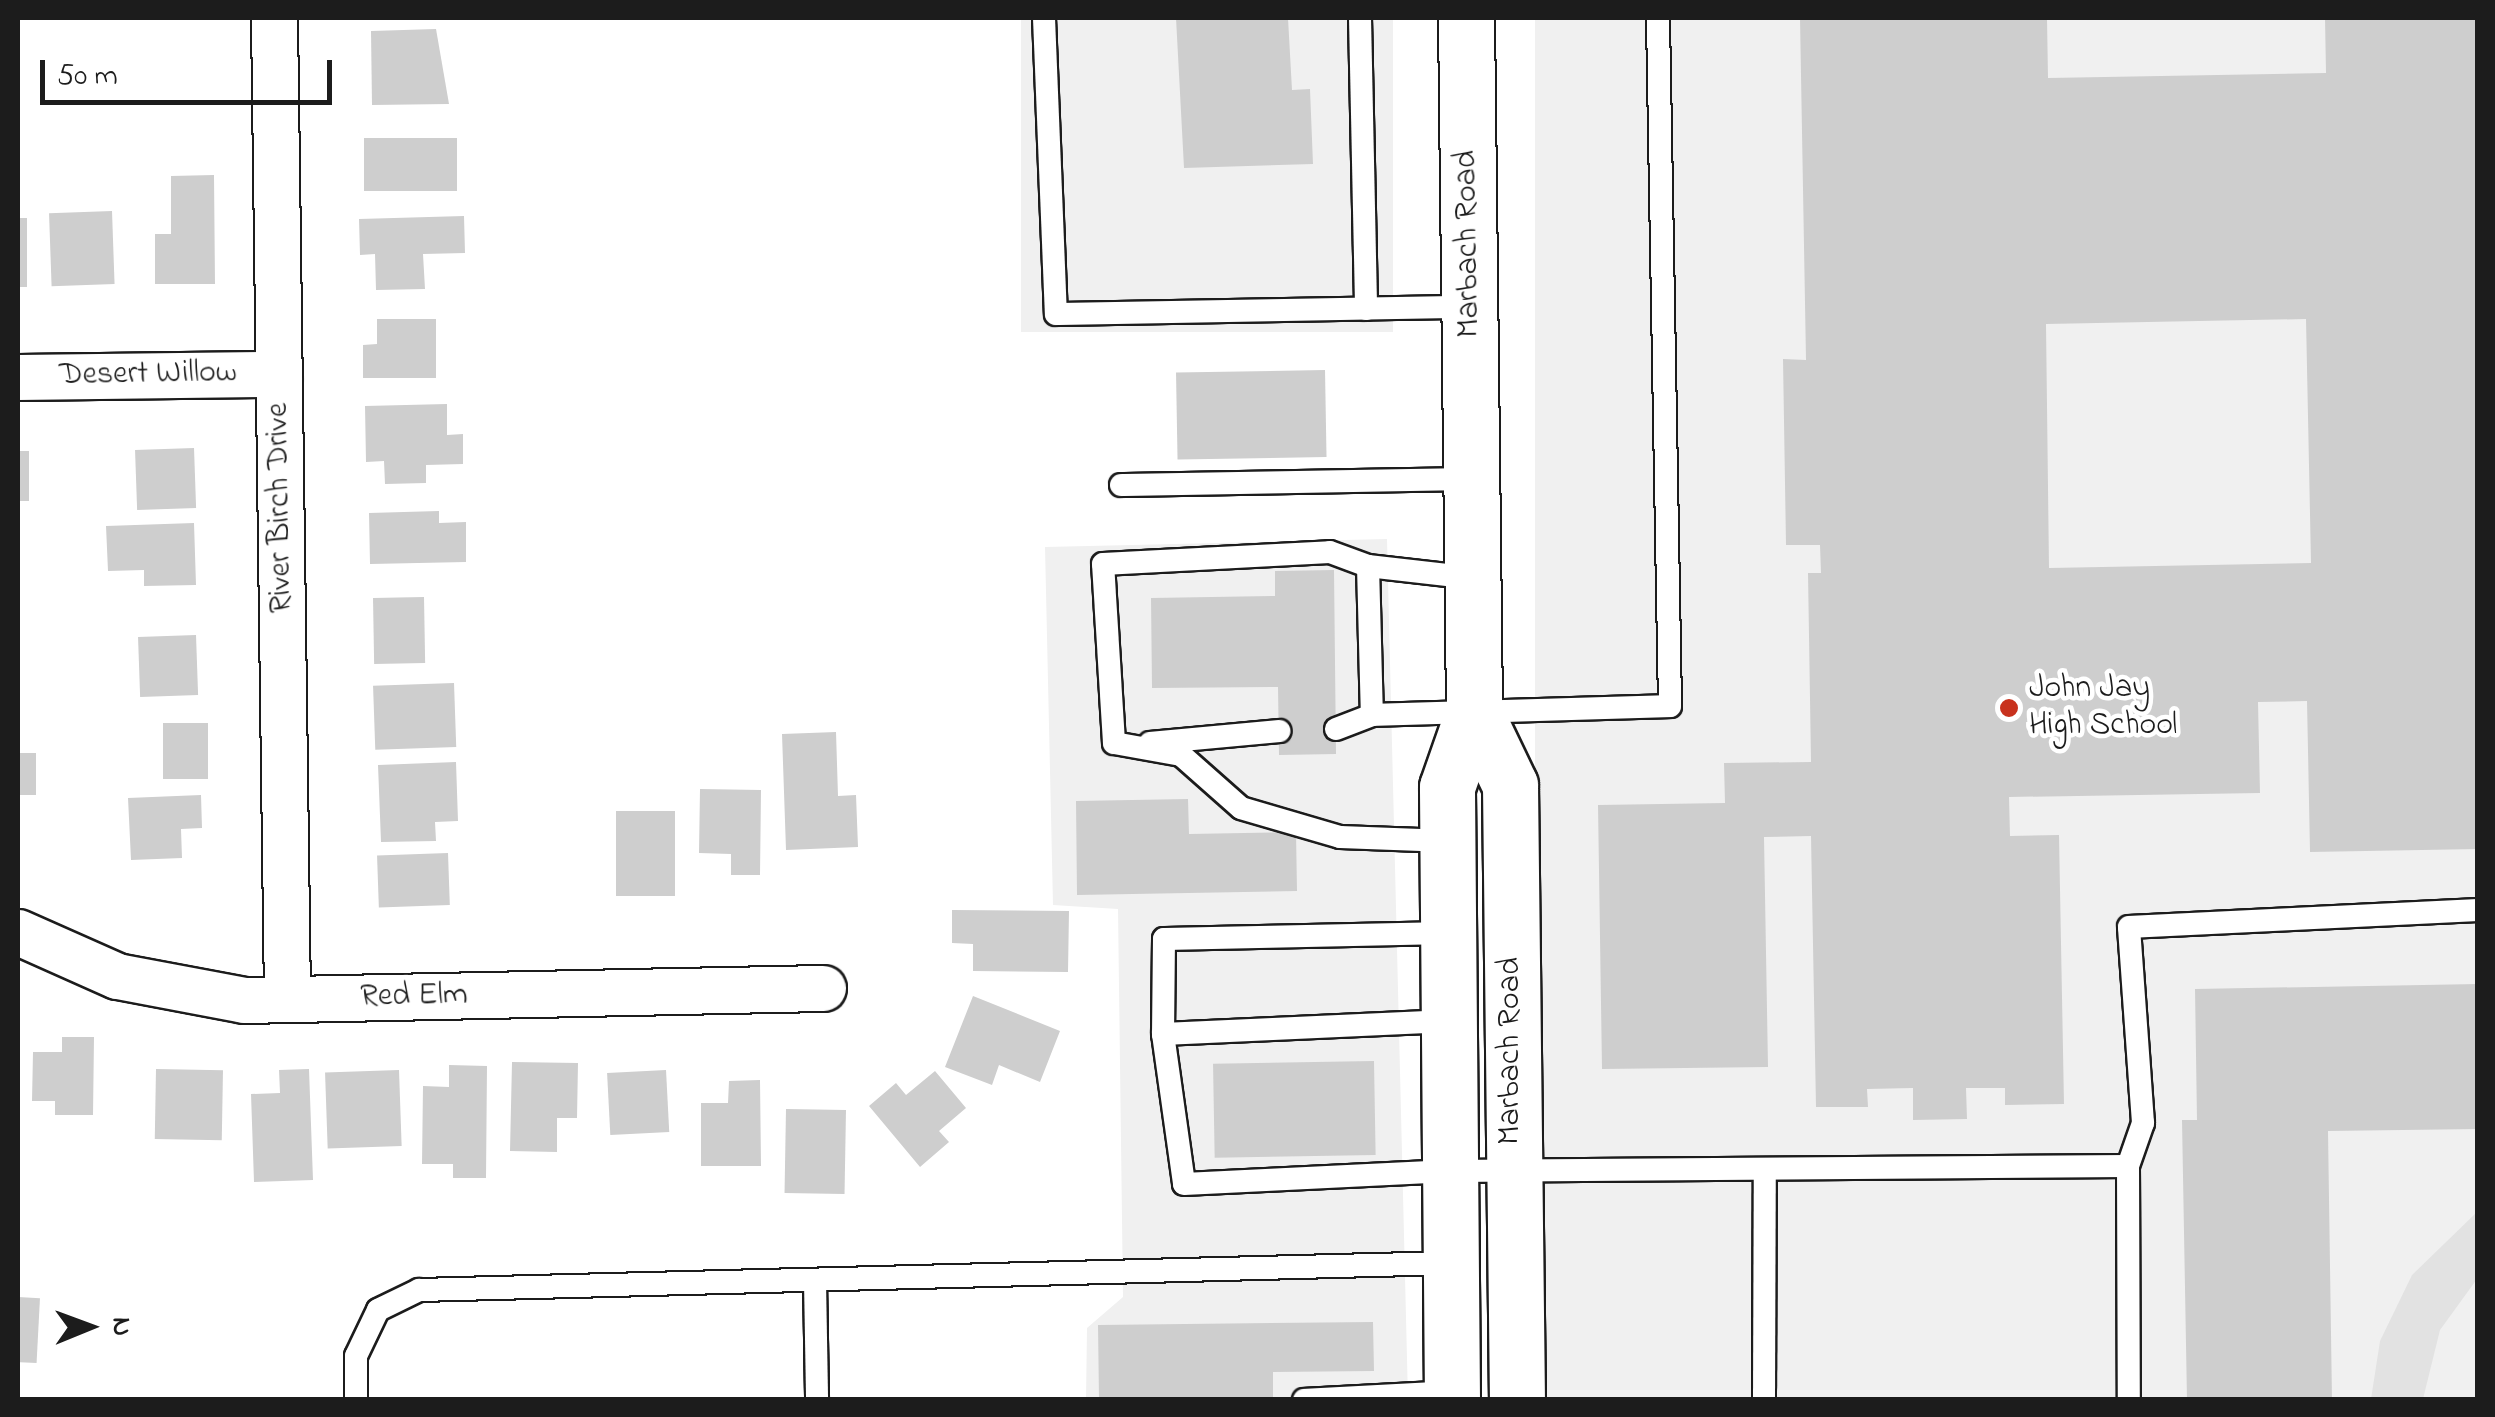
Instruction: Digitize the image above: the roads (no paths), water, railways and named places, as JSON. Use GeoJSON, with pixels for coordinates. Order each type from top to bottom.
{"type":"FeatureCollection","features":[{"type":"Feature","properties":{"kind":"main road","name":"Marbach Road"},"geometry":{"type":"LineString","coordinates":[[1452,1396],[1447,786],[1474,710],[1466,18]]}},
{"type":"Feature","properties":{"kind":"main road","name":"Marbach Road"},"geometry":{"type":"LineString","coordinates":[[1474,710],[1510,786],[1511,1173],[1517,1400]]}},
{"type":"Feature","properties":{"kind":"street","name":"River Birch Drive"},"geometry":{"type":"LineString","coordinates":[[274,18],[287,1000]]}},
{"type":"Feature","properties":{"kind":"street","name":"Desert Willow"},"geometry":{"type":"LineString","coordinates":[[18,377],[280,374]]}},
{"type":"Feature","properties":{"kind":"street","name":"Red Elm"},"geometry":{"type":"LineString","coordinates":[[18,932],[176,992],[287,1000],[823,988]]}},
{"type":"Feature","properties":{"kind":"lane"},"geometry":{"type":"LineString","coordinates":[[1044,18],[1056,314],[1470,307]]}},
{"type":"Feature","properties":{"kind":"lane"},"geometry":{"type":"LineString","coordinates":[[1360,18],[1366,310]]}},
{"type":"Feature","properties":{"kind":"lane"},"geometry":{"type":"LineString","coordinates":[[1336,729],[1372,714],[1670,706],[1658,18]]}},
{"type":"Feature","properties":{"kind":"lane"},"geometry":{"type":"LineString","coordinates":[[1122,485],[1471,478]]}},
{"type":"Feature","properties":{"kind":"lane"},"geometry":{"type":"LineString","coordinates":[[1279,732],[1204,731],[1150,743],[1114,744],[1108,724],[1103,564],[1330,552],[1368,566],[1473,578]]}},
{"type":"Feature","properties":{"kind":"lane"},"geometry":{"type":"LineString","coordinates":[[1368,566],[1372,714]]}},
{"type":"Feature","properties":{"kind":"lane"},"geometry":{"type":"LineString","coordinates":[[1150,743],[1181,755],[1241,808],[1340,837],[1448,841]]}},
{"type":"Feature","properties":{"kind":"lane"},"geometry":{"type":"LineString","coordinates":[[2130,1400],[2128,1166],[2143,1123],[2129,928],[2478,910]]}},
{"type":"Feature","properties":{"kind":"lane"},"geometry":{"type":"LineString","coordinates":[[1448,933],[1164,939],[1164,1034],[1184,1184],[1450,1171],[2128,1166]]}},
{"type":"Feature","properties":{"kind":"lane"},"geometry":{"type":"LineString","coordinates":[[1164,1034],[1449,1021]]}},
{"type":"Feature","properties":{"kind":"lane"},"geometry":{"type":"LineString","coordinates":[[1764,1400],[1765,1170]]}},
{"type":"Feature","properties":{"kind":"lane"},"geometry":{"type":"LineString","coordinates":[[356,1400],[356,1356],[378,1310],[420,1290],[1450,1263]]}},
{"type":"Feature","properties":{"kind":"lane"},"geometry":{"type":"LineString","coordinates":[[815,1281],[817,1400]]}},
{"type":"Feature","properties":{"kind":"lane"},"geometry":{"type":"LineString","coordinates":[[1304,1400],[1452,1396]]}},
{"type":"Feature","properties":{"kind":"place","name":"John Jay High School"},"geometry":{"type":"Point","coordinates":[2009,708]}}]}
